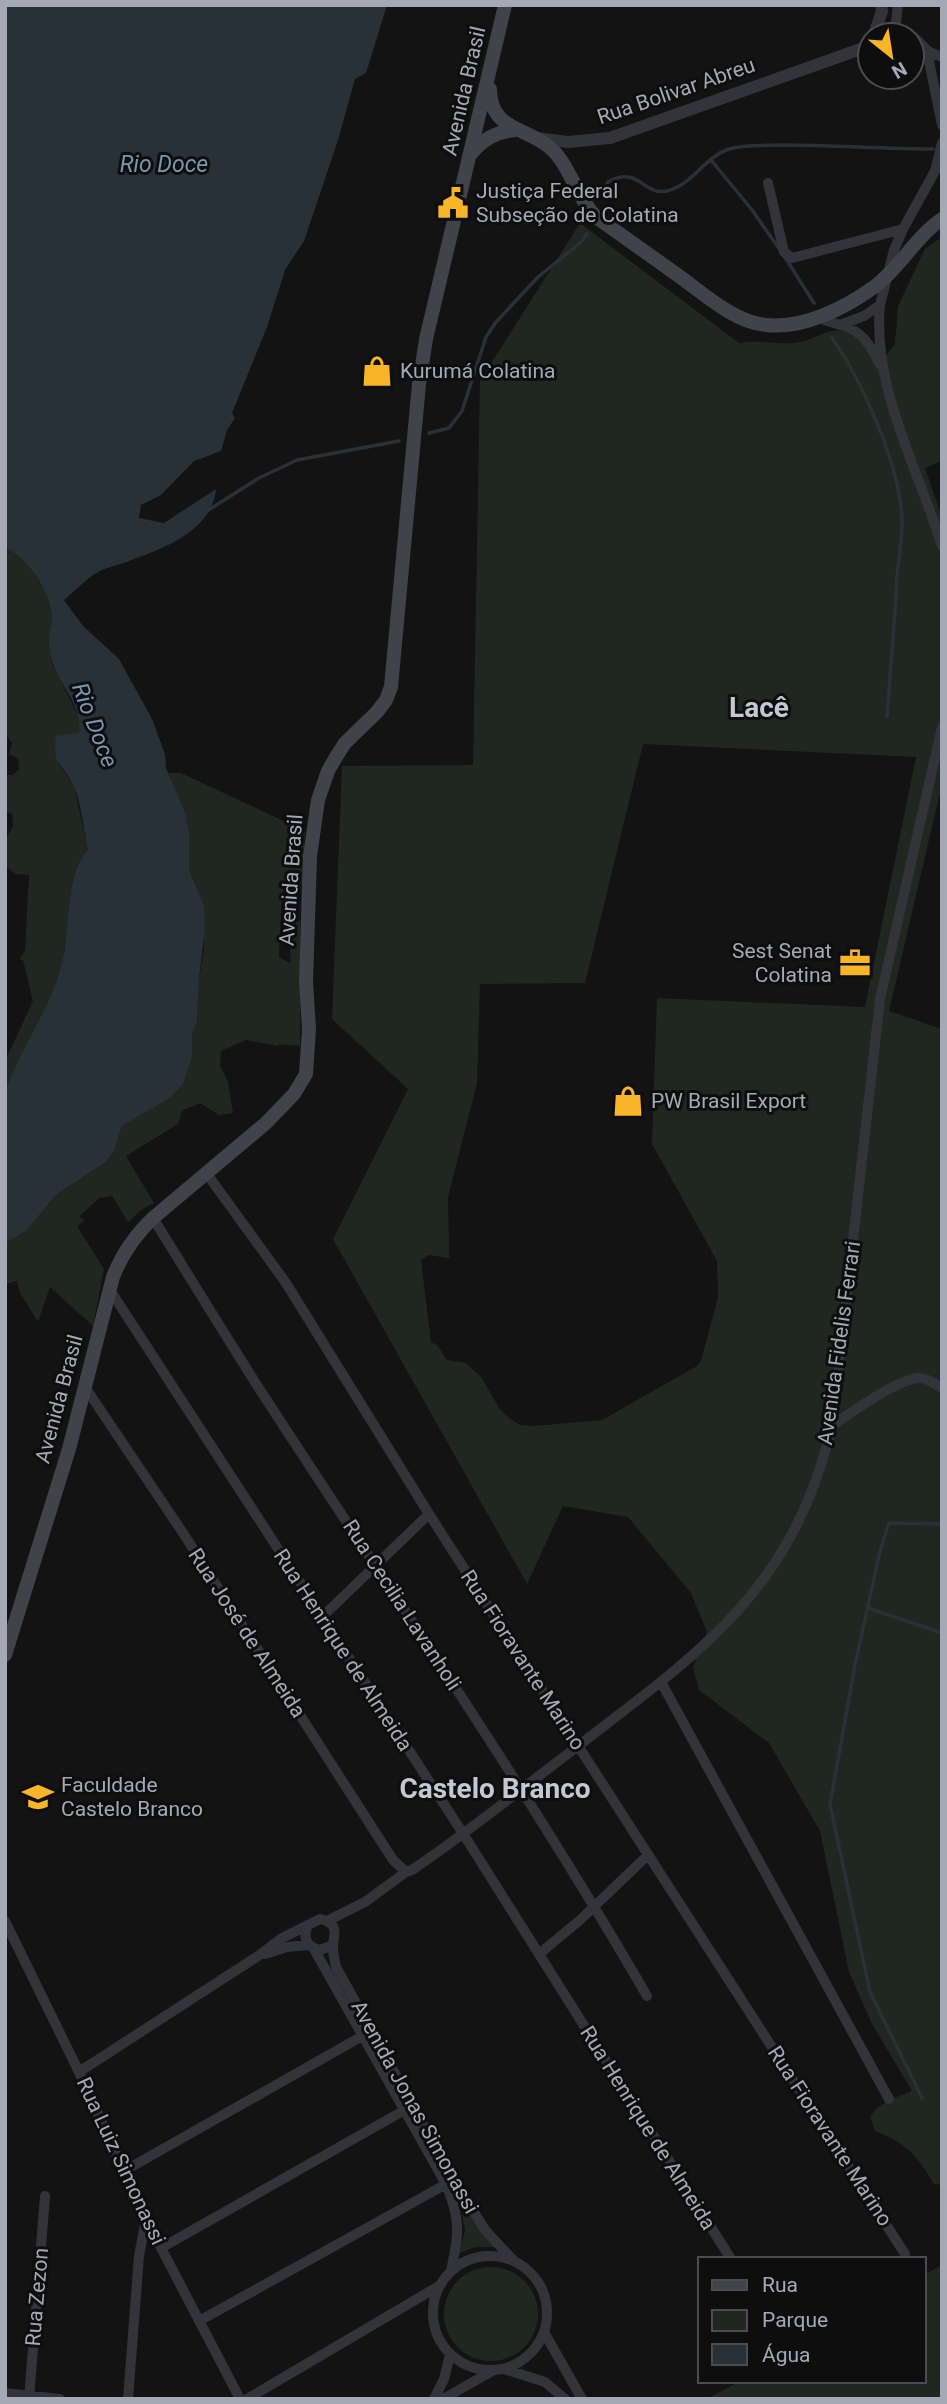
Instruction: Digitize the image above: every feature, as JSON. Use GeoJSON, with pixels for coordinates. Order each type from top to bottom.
{"type":"FeatureCollection","features":[{"type":"Feature","properties":{"kind":"main road","name":"Avenida Brasil"},"geometry":{"type":"LineString","coordinates":[[5,1655],[69,1449],[121,1257],[142,1228],[283,1106],[306,1074],[309,1029],[306,982],[310,856],[314,819],[328,771],[336,757],[345,743],[377,712],[391,687],[426,339],[505,5]]}},
{"type":"Feature","properties":{"kind":"main road"},"geometry":{"type":"LineString","coordinates":[[490,75],[490,95],[496,112],[514,130]]}},
{"type":"Feature","properties":{"kind":"main road"},"geometry":{"type":"LineString","coordinates":[[470,155],[485,139],[494,134],[514,130]]}},
{"type":"Feature","properties":{"kind":"main road","name":"Rua Bolivar Abreu"},"geometry":{"type":"LineString","coordinates":[[514,130],[536,138]]}},
{"type":"Feature","properties":{"kind":"main road"},"geometry":{"type":"LineString","coordinates":[[536,138],[555,153],[580,198],[596,217],[720,305],[738,316],[765,325],[798,323],[855,300],[889,275],[929,228],[942,219]]}},
{"type":"Feature","properties":{"kind":"street","name":"Rua Bolivar Abreu"},"geometry":{"type":"LineString","coordinates":[[536,138],[568,142],[610,138],[856,48]]}},
{"type":"Feature","properties":{"kind":"street"},"geometry":{"type":"LineString","coordinates":[[927,51],[942,57]]}},
{"type":"Feature","properties":{"kind":"street"},"geometry":{"type":"LineString","coordinates":[[927,51],[942,125]]}},
{"type":"Feature","properties":{"kind":"street"},"geometry":{"type":"LineString","coordinates":[[942,143],[935,171],[894,250],[880,305],[878,331],[886,377],[901,433],[942,546]]}},
{"type":"Feature","properties":{"kind":"street"},"geometry":{"type":"LineString","coordinates":[[768,183],[784,252],[792,258],[903,229]]}},
{"type":"Feature","properties":{"kind":"street"},"geometry":{"type":"LineString","coordinates":[[840,325],[864,316],[880,305]]}},
{"type":"Feature","properties":{"kind":"street"},"geometry":{"type":"LineString","coordinates":[[817,317],[853,329],[866,340],[886,377]]}},
{"type":"Feature","properties":{"kind":"street","name":"Avenida Fidelis Ferrari"},"geometry":{"type":"LineString","coordinates":[[327,1921],[365,1902],[464,1835],[661,1682],[732,1618],[777,1562],[811,1491],[831,1426],[880,999],[942,726]]}},
{"type":"Feature","properties":{"kind":"street","name":"Rua Fioravante Marino"},"geometry":{"type":"LineString","coordinates":[[207,1174],[286,1283],[429,1514],[905,2254]]}},
{"type":"Feature","properties":{"kind":"street","name":"Rua Cecilia Lavanholi"},"geometry":{"type":"LineString","coordinates":[[153,1218],[262,1392],[377,1565],[595,1906],[647,1996]]}},
{"type":"Feature","properties":{"kind":"street","name":"Rua Henrique de Almeida"},"geometry":{"type":"LineString","coordinates":[[110,1290],[464,1835],[730,2257]]}},
{"type":"Feature","properties":{"kind":"street"},"geometry":{"type":"LineString","coordinates":[[831,1426],[901,1384],[919,1378],[932,1381],[942,1388]]}},
{"type":"Feature","properties":{"kind":"street","name":"Rua José de Almeida"},"geometry":{"type":"LineString","coordinates":[[85,1387],[183,1533],[393,1860],[409,1871]]}},
{"type":"Feature","properties":{"kind":"street"},"geometry":{"type":"LineString","coordinates":[[321,1618],[429,1514]]}},
{"type":"Feature","properties":{"kind":"street"},"geometry":{"type":"LineString","coordinates":[[661,1682],[889,2099]]}},
{"type":"Feature","properties":{"kind":"street"},"geometry":{"type":"LineString","coordinates":[[538,1954],[595,1906],[648,1855]]}},
{"type":"Feature","properties":{"kind":"street","name":"Rua Luiz Simonassi"},"geometry":{"type":"LineString","coordinates":[[5,1921],[79,2072],[146,2219],[240,2399]]}},
{"type":"Feature","properties":{"kind":"street"},"geometry":{"type":"LineString","coordinates":[[79,2072],[282,1938],[314,1921],[327,1921],[336,1931],[333,1945],[327,1949],[287,1947],[258,1956]]}},
{"type":"Feature","properties":{"kind":"street"},"geometry":{"type":"LineString","coordinates":[[308,1925],[305,1931],[311,1947]]}},
{"type":"Feature","properties":{"kind":"street","name":"Avenida Jonas Simonassi"},"geometry":{"type":"LineString","coordinates":[[333,1945],[336,1967],[372,2030],[409,2108],[450,2182],[485,2230],[514,2261]]}},
{"type":"Feature","properties":{"kind":"street","name":"Avenida Jonas Simonassi"},"geometry":{"type":"LineString","coordinates":[[311,1947],[362,2037],[409,2108]]}},
{"type":"Feature","properties":{"kind":"street"},"geometry":{"type":"LineString","coordinates":[[124,2171],[372,2030]]}},
{"type":"Feature","properties":{"kind":"street"},"geometry":{"type":"LineString","coordinates":[[161,2248],[409,2108]]}},
{"type":"Feature","properties":{"kind":"street"},"geometry":{"type":"LineString","coordinates":[[200,2321],[450,2182]]}},
{"type":"Feature","properties":{"kind":"street","name":"Avenida Jonas Simonassi"},"geometry":{"type":"LineString","coordinates":[[450,2182],[459,2232],[451,2271]]}},
{"type":"Feature","properties":{"kind":"street","name":"Rua Zezon"},"geometry":{"type":"LineString","coordinates":[[29,2397],[45,2196]]}},
{"type":"Feature","properties":{"kind":"street"},"geometry":{"type":"LineString","coordinates":[[128,2399],[139,2256],[146,2219]]}},
{"type":"Feature","properties":{"kind":"street"},"geometry":{"type":"LineString","coordinates":[[247,2399],[411,2304],[439,2286],[451,2271],[476,2258],[495,2256],[514,2261],[536,2278],[544,2295],[547,2314],[544,2332],[528,2356],[443,2399]]}},
{"type":"Feature","properties":{"kind":"street"},"geometry":{"type":"LineString","coordinates":[[439,2286],[432,2313],[439,2340],[450,2355],[475,2369],[498,2370],[545,2382],[565,2399]]}},
{"type":"Feature","properties":{"kind":"street"},"geometry":{"type":"LineString","coordinates":[[411,2304],[432,2313]]}},
{"type":"Feature","properties":{"kind":"street"},"geometry":{"type":"LineString","coordinates":[[544,2332],[582,2399]]}},
{"type":"Feature","properties":{"kind":"street"},"geometry":{"type":"LineString","coordinates":[[434,2399],[444,2379],[450,2355]]}},
{"type":"Feature","properties":{"kind":"street"},"geometry":{"type":"LineString","coordinates":[[5,2393],[60,2399]]}},
{"type":"Feature","properties":{"kind":"green space"},"geometry":{"type":"Polygon","coordinates":[[[580,223],[739,343],[792,343],[837,330],[853,336],[885,357],[895,344],[898,306],[925,249],[942,237],[942,461],[925,468],[942,517],[942,784],[889,1011],[942,1029],[942,2185],[934,2184],[922,2165],[903,2145],[875,2131],[870,2117],[874,2112],[889,2101],[912,2091],[872,2024],[849,1972],[820,1831],[769,1743],[699,1690],[693,1667],[707,1632],[691,1593],[628,1517],[563,1506],[527,1584],[333,1239],[408,1089],[332,1019],[342,766],[473,765],[480,381],[580,223]],[[643,744],[585,983],[480,984],[477,1083],[448,1197],[449,1258],[428,1255],[421,1260],[431,1342],[437,1345],[447,1360],[466,1363],[482,1378],[499,1408],[520,1425],[602,1420],[697,1366],[701,1361],[718,1297],[717,1261],[652,1144],[657,998],[865,1007],[916,757],[643,744]]]}},
{"type":"Feature","properties":{"kind":"green space"},"geometry":{"type":"Polygon","coordinates":[[[5,547],[17,553],[32,569],[46,594],[53,619],[49,650],[53,666],[81,721],[80,733],[59,765],[74,786],[88,850],[81,858],[72,883],[60,972],[5,1092],[5,1061],[33,1001],[23,960],[20,959],[25,950],[29,875],[16,874],[5,866],[5,841],[13,826],[12,814],[5,811],[5,775],[12,775],[19,770],[18,759],[9,754],[12,743],[5,734],[5,547]]]}},
{"type":"Feature","properties":{"kind":"green space"},"geometry":{"type":"Polygon","coordinates":[[[169,773],[181,773],[305,831],[301,890],[282,892],[279,957],[290,963],[292,923],[300,921],[300,1046],[278,1046],[246,1040],[221,1051],[220,1066],[228,1082],[233,1113],[219,1115],[200,1103],[182,1111],[178,1124],[126,1156],[154,1203],[128,1222],[112,1196],[99,1198],[79,1217],[85,1220],[77,1226],[104,1269],[93,1326],[50,1287],[38,1322],[20,1293],[17,1281],[5,1284],[5,1243],[26,1231],[57,1194],[106,1162],[114,1151],[122,1126],[140,1115],[197,1022],[199,978],[204,949],[204,905],[189,870],[188,854],[169,773]]]}},
{"type":"Feature","properties":{"kind":"green space"},"geometry":{"type":"Polygon","coordinates":[[[459,2196],[483,2235],[495,2247],[476,2247],[459,2253],[465,2230],[459,2196]]]}},
{"type":"Feature","properties":{"kind":"green space"},"geometry":{"type":"Polygon","coordinates":[[[942,2265],[942,2399],[706,2399],[737,2383],[926,2383],[926,2274],[942,2265]]]}},
{"type":"Feature","properties":{"kind":"green space"},"geometry":{"type":"Polygon","coordinates":[[[491,2267],[509,2270],[524,2281],[535,2296],[538,2314],[535,2332],[524,2347],[509,2358],[491,2361],[473,2358],[458,2347],[447,2332],[444,2314],[447,2296],[458,2281],[473,2270],[491,2267]]]}},
{"type":"Feature","properties":{"kind":"water","name":"Rio Doce"},"geometry":{"type":"Polygon","coordinates":[[[5,5],[387,5],[366,73],[355,79],[338,140],[304,241],[285,270],[267,327],[232,413],[235,418],[227,430],[221,451],[194,461],[161,495],[141,505],[139,518],[164,523],[216,489],[213,504],[206,516],[184,536],[157,550],[98,572],[64,600],[83,626],[119,659],[152,719],[165,754],[166,768],[185,813],[189,834],[189,870],[204,905],[205,928],[197,1022],[192,1032],[192,1057],[183,1084],[171,1097],[122,1126],[114,1151],[106,1162],[57,1194],[26,1231],[5,1243],[5,1092],[60,972],[72,883],[81,858],[88,850],[76,791],[55,753],[56,736],[79,733],[79,724],[75,706],[50,654],[50,606],[30,567],[5,547],[5,5]]]}},
{"type":"Feature","properties":{"kind":"waterway"},"geometry":{"type":"LineString","coordinates":[[603,191],[608,182],[627,177],[652,189],[667,191],[685,183],[720,153],[742,146],[933,149]]}},
{"type":"Feature","properties":{"kind":"waterway"},"geometry":{"type":"LineString","coordinates":[[711,160],[752,210],[780,250]]}},
{"type":"Feature","properties":{"kind":"waterway"},"geometry":{"type":"LineString","coordinates":[[429,433],[449,428],[462,411],[486,337],[496,322],[538,277],[580,243],[587,234]]}},
{"type":"Feature","properties":{"kind":"waterway"},"geometry":{"type":"LineString","coordinates":[[784,256],[814,303]]}},
{"type":"Feature","properties":{"kind":"waterway"},"geometry":{"type":"LineString","coordinates":[[832,338],[856,377],[878,424],[899,497],[902,528],[887,716]]}},
{"type":"Feature","properties":{"kind":"waterway"},"geometry":{"type":"LineString","coordinates":[[207,511],[259,478],[297,460],[399,441]]}},
{"type":"Feature","properties":{"kind":"waterway"},"geometry":{"type":"LineString","coordinates":[[922,2098],[870,1992],[830,1804],[855,1665],[880,1551],[889,1523],[942,1524]]}},
{"type":"Feature","properties":{"kind":"waterway"},"geometry":{"type":"LineString","coordinates":[[868,1608],[942,1633]]}},
{"type":"Feature","properties":{"kind":"place","name":"Justiça Federal Subseção de Colatina"},"geometry":{"type":"Point","coordinates":[453,203]}},
{"type":"Feature","properties":{"kind":"place","name":"Kurumá Colatina"},"geometry":{"type":"Point","coordinates":[377,371]}},
{"type":"Feature","properties":{"kind":"place","name":"Sest Senat Colatina"},"geometry":{"type":"Point","coordinates":[855,963]}},
{"type":"Feature","properties":{"kind":"place","name":"PW Brasil Export"},"geometry":{"type":"Point","coordinates":[628,1101]}},
{"type":"Feature","properties":{"kind":"place","name":"Faculdade Castelo Branco"},"geometry":{"type":"Point","coordinates":[38,1797]}},
{"type":"Feature","properties":{"kind":"district","name":"Lacê"},"geometry":{"type":"Point","coordinates":[759,707]}},
{"type":"Feature","properties":{"kind":"district","name":"Castelo Branco"},"geometry":{"type":"Point","coordinates":[495,1788]}}]}
